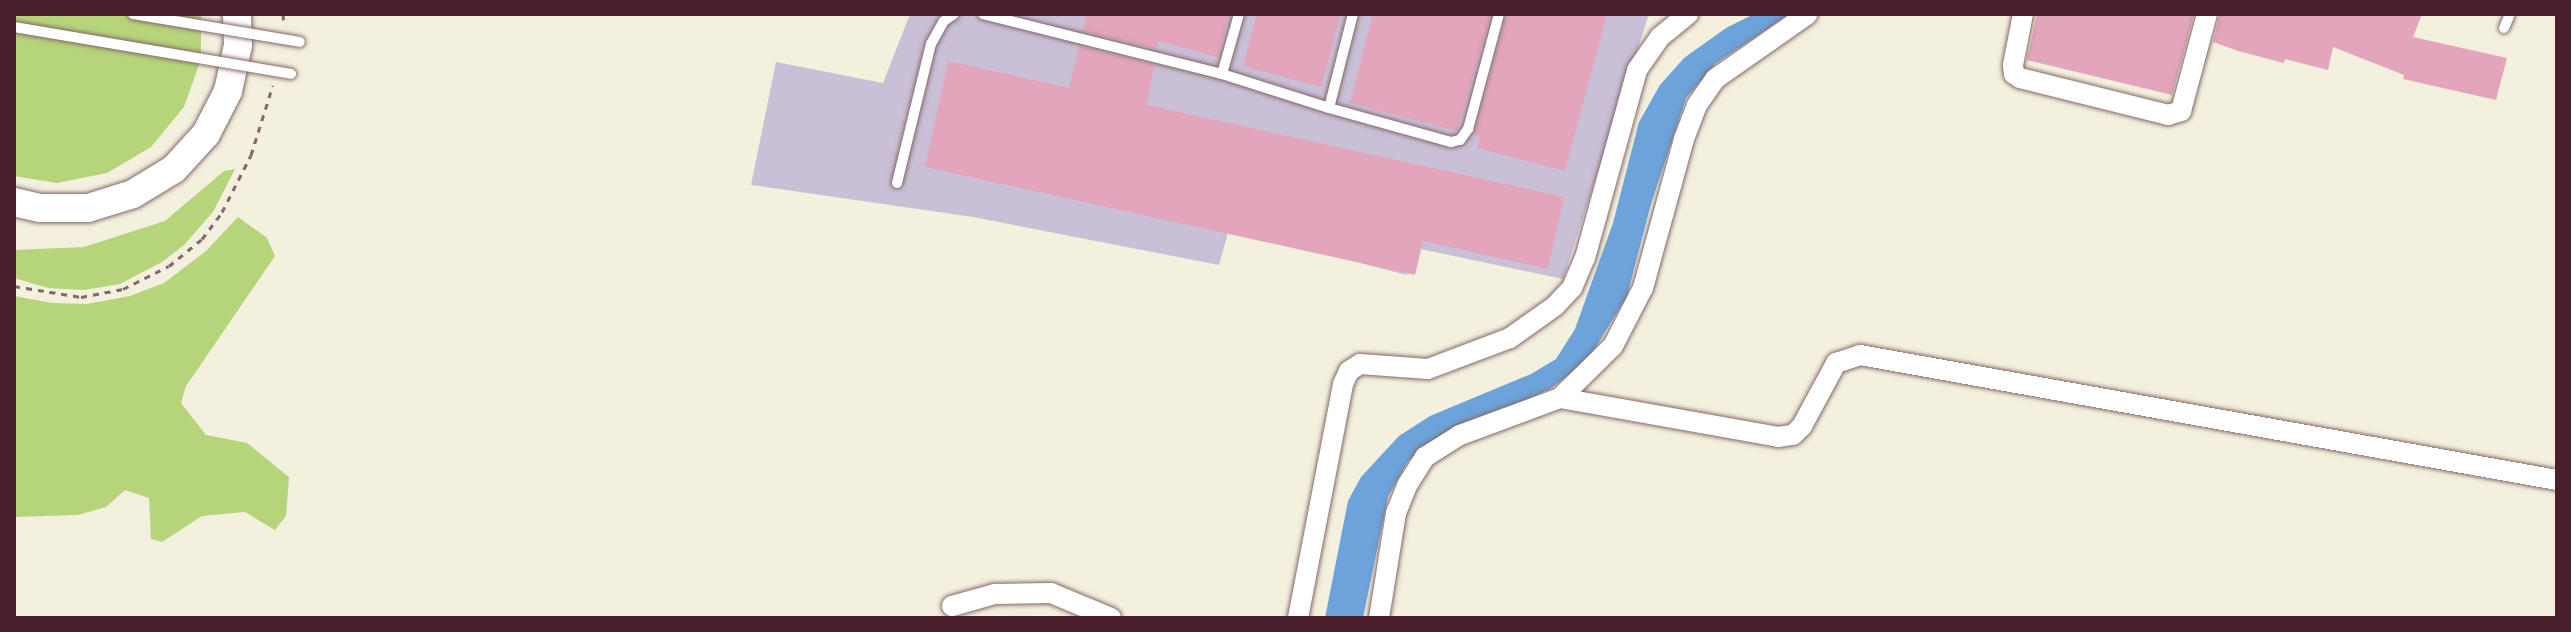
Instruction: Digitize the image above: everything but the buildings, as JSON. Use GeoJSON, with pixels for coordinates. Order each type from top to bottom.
{"type":"FeatureCollection","features":[{"type":"Feature","properties":{"kind":"main road"},"geometry":{"type":"LineString","coordinates":[[23,208],[88,208],[133,194],[174,169],[206,134],[228,91],[238,45],[237,14]]}},
{"type":"Feature","properties":{"kind":"street"},"geometry":{"type":"LineString","coordinates":[[1298,618],[1343,384],[1349,371],[1360,364],[1417,369],[1442,364],[1510,338],[1555,306],[1572,288],[1585,258],[1637,70],[1654,44],[1688,14]]}},
{"type":"Feature","properties":{"kind":"street"},"geometry":{"type":"LineString","coordinates":[[1379,618],[1396,513],[1408,484],[1425,457],[1460,435],[1560,398],[1613,346],[1643,288],[1684,139],[1697,105],[1715,79],[1808,14]]}},
{"type":"Feature","properties":{"kind":"street"},"geometry":{"type":"LineString","coordinates":[[2023,14],[2014,74],[2168,115],[2181,111],[2207,14]]}},
{"type":"Feature","properties":{"kind":"street"},"geometry":{"type":"LineString","coordinates":[[1560,398],[1778,437],[1793,435],[1802,426],[1836,363],[1842,358],[1860,355],[2557,480]]}},
{"type":"Feature","properties":{"kind":"street"},"geometry":{"type":"LineString","coordinates":[[952,606],[995,594],[1051,593],[1111,618]]}},
{"type":"Feature","properties":{"kind":"lane"},"geometry":{"type":"LineString","coordinates":[[133,14],[300,42]]}},
{"type":"Feature","properties":{"kind":"lane"},"geometry":{"type":"LineString","coordinates":[[897,183],[931,44],[944,21],[954,14]]}},
{"type":"Feature","properties":{"kind":"lane"},"geometry":{"type":"LineString","coordinates":[[983,14],[1222,74],[1451,142],[1460,140],[1468,129],[1499,14]]}},
{"type":"Feature","properties":{"kind":"lane"},"geometry":{"type":"LineString","coordinates":[[1222,74],[1239,14]]}},
{"type":"Feature","properties":{"kind":"lane"},"geometry":{"type":"LineString","coordinates":[[1329,108],[1353,14]]}},
{"type":"Feature","properties":{"kind":"lane"},"geometry":{"type":"LineString","coordinates":[[2504,28],[2510,14]]}},
{"type":"Feature","properties":{"kind":"lane"},"geometry":{"type":"LineString","coordinates":[[14,27],[291,74]]}},
{"type":"Feature","properties":{"kind":"path"},"geometry":{"type":"LineString","coordinates":[[283,14],[284,27]]}},
{"type":"Feature","properties":{"kind":"path"},"geometry":{"type":"LineString","coordinates":[[14,286],[81,297],[123,289],[169,266],[202,239],[222,212],[251,155],[275,73]]}},
{"type":"Feature","properties":{"kind":"shaded area"},"geometry":{"type":"Polygon","coordinates":[[[910,14],[1649,14],[1563,279],[1416,248],[1407,275],[1229,229],[1219,265],[973,217],[751,185],[776,62],[883,83],[910,14]]]}},
{"type":"Feature","properties":{"kind":"green space"},"geometry":{"type":"Polygon","coordinates":[[[14,14],[201,14],[201,59],[184,107],[151,147],[107,173],[57,183],[14,176],[14,14]]]}},
{"type":"Feature","properties":{"kind":"green space"},"geometry":{"type":"Polygon","coordinates":[[[235,169],[213,212],[184,245],[162,262],[120,284],[84,290],[48,288],[14,278],[14,250],[84,247],[165,221],[224,171],[235,169]]]}},
{"type":"Feature","properties":{"kind":"green space"},"geometry":{"type":"Polygon","coordinates":[[[238,217],[267,238],[275,256],[186,386],[181,403],[206,435],[247,443],[289,477],[286,516],[275,530],[245,512],[202,516],[162,542],[151,539],[149,498],[125,490],[106,507],[78,515],[14,517],[14,296],[52,303],[87,304],[130,296],[164,283],[206,251],[238,217]]]}},
{"type":"Feature","properties":{"kind":"water"},"geometry":{"type":"Polygon","coordinates":[[[1754,14],[1790,14],[1716,63],[1686,98],[1651,204],[1627,296],[1588,360],[1550,389],[1433,442],[1408,461],[1388,497],[1363,618],[1325,618],[1348,501],[1361,477],[1399,436],[1430,416],[1531,374],[1556,359],[1575,329],[1613,223],[1639,122],[1660,85],[1684,58],[1726,28],[1754,14]]]}}]}
